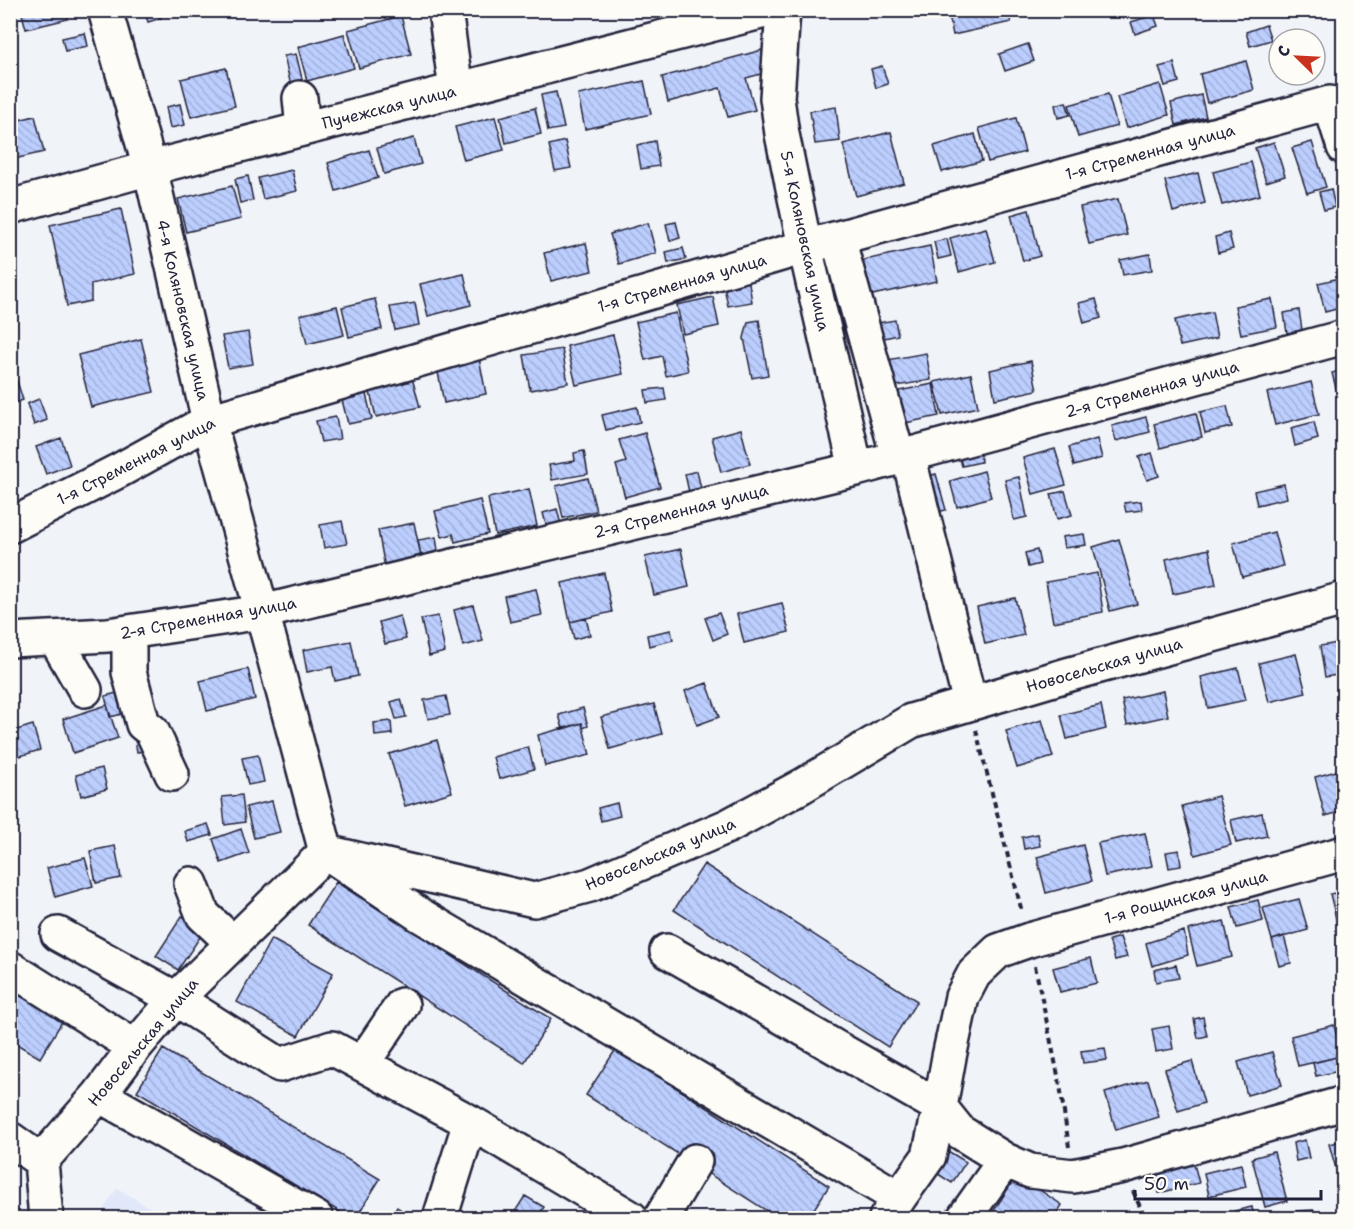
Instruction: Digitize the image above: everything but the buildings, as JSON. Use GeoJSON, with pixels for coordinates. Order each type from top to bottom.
{"type":"FeatureCollection","features":[{"type":"Feature","properties":{"kind":"street","name":"4-я Коляновская улица"},"geometry":{"type":"LineString","coordinates":[[105,10],[150,168],[209,421],[326,852]]}},
{"type":"Feature","properties":{"kind":"street"},"geometry":{"type":"LineString","coordinates":[[445,10],[456,90]]}},
{"type":"Feature","properties":{"kind":"street","name":"Пучежская улица"},"geometry":{"type":"LineString","coordinates":[[10,207],[150,168],[301,114],[456,90],[769,10]]}},
{"type":"Feature","properties":{"kind":"street","name":"5-я Коляновская улица"},"geometry":{"type":"LineString","coordinates":[[783,10],[777,98],[782,134],[805,247],[856,469]]}},
{"type":"Feature","properties":{"kind":"street","name":"1-я Стременная улица"},"geometry":{"type":"LineString","coordinates":[[10,526],[209,421],[805,247],[1330,103],[1344,147]]}},
{"type":"Feature","properties":{"kind":"street"},"geometry":{"type":"LineString","coordinates":[[838,238],[865,338],[903,456],[970,703]]}},
{"type":"Feature","properties":{"kind":"street","name":"2-я Стременная улица"},"geometry":{"type":"LineString","coordinates":[[10,640],[108,635],[262,612],[856,469],[1344,337]]}},
{"type":"Feature","properties":{"kind":"street"},"geometry":{"type":"LineString","coordinates":[[829,348],[865,338]]}},
{"type":"Feature","properties":{"kind":"street","name":"Новосельская улица"},"geometry":{"type":"LineString","coordinates":[[41,1161],[99,1095],[135,1047],[176,999],[326,852],[534,900],[590,885],[728,826],[802,786],[911,721],[1048,680],[1344,599]]}},
{"type":"Feature","properties":{"kind":"street"},"geometry":{"type":"LineString","coordinates":[[129,632],[129,672],[142,724],[152,731],[172,774]]}},
{"type":"Feature","properties":{"kind":"street"},"geometry":{"type":"LineString","coordinates":[[55,638],[85,690]]}},
{"type":"Feature","properties":{"kind":"street"},"geometry":{"type":"LineString","coordinates":[[1048,680],[1058,649]]}},
{"type":"Feature","properties":{"kind":"street"},"geometry":{"type":"LineString","coordinates":[[326,852],[420,915],[892,1208]]}},
{"type":"Feature","properties":{"kind":"street","name":"1-я Рощинская улица"},"geometry":{"type":"LineString","coordinates":[[892,1208],[929,1156],[962,997],[974,974],[998,951],[1029,940],[1344,853]]}},
{"type":"Feature","properties":{"kind":"street"},"geometry":{"type":"LineString","coordinates":[[190,884],[203,915],[233,943]]}},
{"type":"Feature","properties":{"kind":"street"},"geometry":{"type":"LineString","coordinates":[[58,934],[176,999],[280,1065],[332,1048],[470,1122],[629,1218]]}},
{"type":"Feature","properties":{"kind":"street"},"geometry":{"type":"LineString","coordinates":[[667,951],[940,1107],[960,1132],[1005,1160],[1030,1171],[1073,1176],[1123,1166],[1344,1103]]}},
{"type":"Feature","properties":{"kind":"street"},"geometry":{"type":"LineString","coordinates":[[10,968],[135,1047]]}},
{"type":"Feature","properties":{"kind":"street"},"geometry":{"type":"LineString","coordinates":[[362,1064],[402,1005]]}},
{"type":"Feature","properties":{"kind":"street"},"geometry":{"type":"LineString","coordinates":[[99,1095],[316,1218]]}},
{"type":"Feature","properties":{"kind":"street"},"geometry":{"type":"LineString","coordinates":[[440,1218],[470,1122]]}},
{"type":"Feature","properties":{"kind":"street"},"geometry":{"type":"LineString","coordinates":[[10,1139],[41,1161],[46,1218]]}},
{"type":"Feature","properties":{"kind":"street"},"geometry":{"type":"LineString","coordinates":[[964,1218],[1005,1160]]}},
{"type":"Feature","properties":{"kind":"street"},"geometry":{"type":"LineString","coordinates":[[661,1218],[695,1161]]}},
{"type":"Feature","properties":{"kind":"path"},"geometry":{"type":"LineString","coordinates":[[970,703],[1029,940],[1060,1085],[1073,1176]]}},
{"type":"Feature","properties":{"kind":"shaded area"},"geometry":{"type":"Polygon","coordinates":[[[117,1188],[167,1218],[98,1218],[117,1188]]]}}]}
